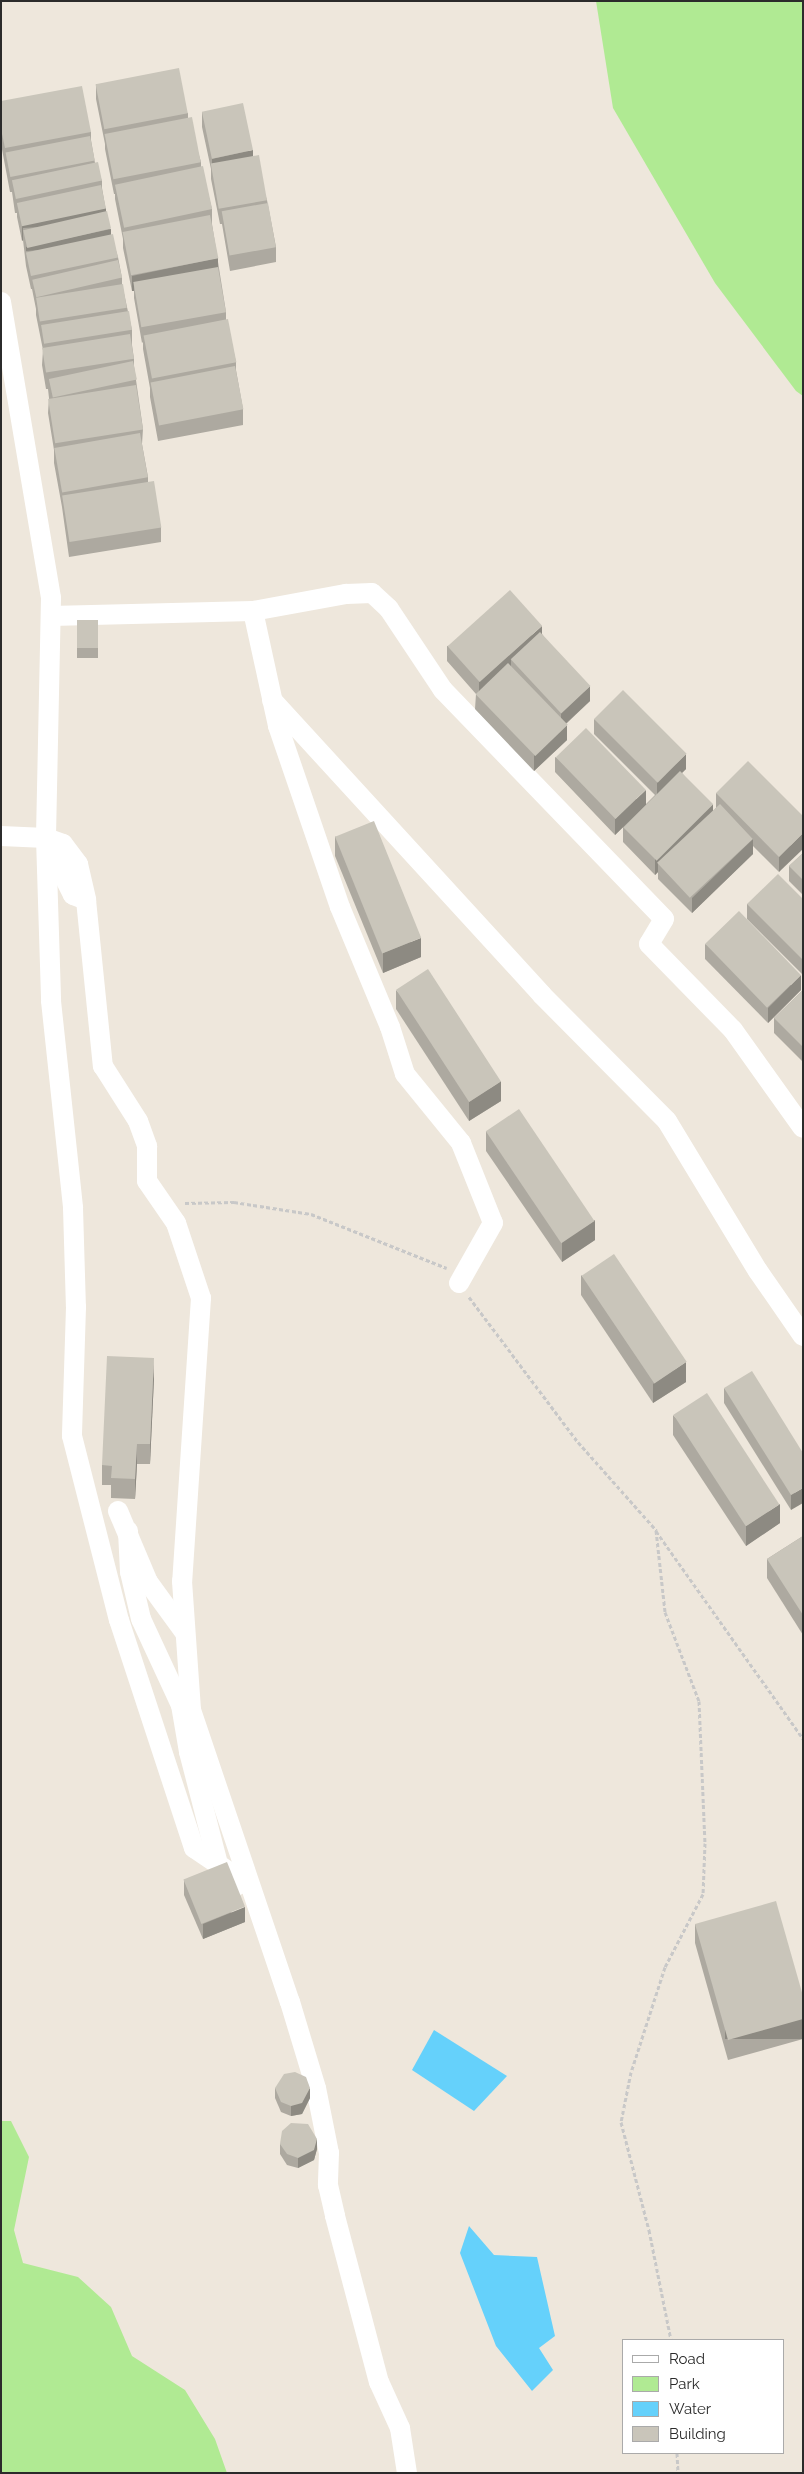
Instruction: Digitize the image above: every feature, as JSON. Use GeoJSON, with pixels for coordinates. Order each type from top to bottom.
{"type":"FeatureCollection","features":[{"type":"Feature","properties":{"kind":"street"},"geometry":{"type":"LineString","coordinates":[[1,302],[50,589],[46,838],[51,1001],[74,1208],[76,1307],[72,1436],[119,1620],[194,1848],[228,1871],[267,1931]]}},
{"type":"Feature","properties":{"kind":"street"},"geometry":{"type":"LineString","coordinates":[[51,616],[253,611],[346,594],[372,593],[389,608],[443,690],[664,919],[649,944],[733,1030],[803,1128]]}},
{"type":"Feature","properties":{"kind":"street"},"geometry":{"type":"LineString","coordinates":[[253,611],[278,726],[340,906],[390,1027],[405,1074],[461,1143],[493,1223],[459,1283]]}},
{"type":"Feature","properties":{"kind":"street"},"geometry":{"type":"LineString","coordinates":[[272,700],[542,995],[667,1121],[758,1271],[803,1336]]}},
{"type":"Feature","properties":{"kind":"street"},"geometry":{"type":"LineString","coordinates":[[1,836],[46,838],[63,844],[78,864],[86,900],[103,1066],[138,1121],[147,1146],[147,1181],[176,1224],[201,1298],[182,1581],[191,1710],[267,1931],[316,2088],[329,2153],[328,2185],[380,2382],[400,2428],[407,2473]]}},
{"type":"Feature","properties":{"kind":"street"},"geometry":{"type":"LineString","coordinates":[[118,1511],[148,1582],[186,1634]]}},
{"type":"Feature","properties":{"kind":"street"},"geometry":{"type":"LineString","coordinates":[[128,1531],[130,1572],[141,1619],[181,1705],[189,1752],[218,1864]]}},
{"type":"Feature","properties":{"kind":"path"},"geometry":{"type":"LineString","coordinates":[[162,1204],[234,1202],[311,1214],[445,1265],[578,1442],[656,1530],[803,1739]]}},
{"type":"Feature","properties":{"kind":"path"},"geometry":{"type":"LineString","coordinates":[[656,1530],[665,1612],[699,1701],[705,1843],[703,1894],[665,1966],[631,2072],[621,2122],[651,2240],[671,2339]]}},
{"type":"Feature","properties":{"kind":"path"},"geometry":{"type":"LineString","coordinates":[[677,2454],[678,2473]]}},
{"type":"Feature","properties":{"kind":"green space"},"geometry":{"type":"Polygon","coordinates":[[[596,1],[803,1],[803,396],[796,391],[715,283],[613,108],[596,1]]]}},
{"type":"Feature","properties":{"kind":"green space"},"geometry":{"type":"Polygon","coordinates":[[[1,2121],[11,2121],[29,2157],[14,2230],[23,2263],[78,2277],[111,2307],[132,2356],[185,2390],[215,2439],[227,2473],[1,2473],[1,2121]]]}},
{"type":"Feature","properties":{"kind":"water"},"geometry":{"type":"Polygon","coordinates":[[[434,2030],[507,2076],[474,2111],[412,2070],[434,2030]]]}},
{"type":"Feature","properties":{"kind":"water"},"geometry":{"type":"Polygon","coordinates":[[[469,2226],[494,2255],[537,2257],[555,2336],[539,2348],[553,2370],[532,2391],[496,2346],[460,2253],[469,2226]]]}},
{"type":"Feature","properties":{"kind":"building"},"geometry":{"type":"Polygon","coordinates":[[[179,68],[188,113],[104,129],[96,84],[179,68]]]}},
{"type":"Feature","properties":{"kind":"building"},"geometry":{"type":"Polygon","coordinates":[[[82,86],[91,132],[5,148],[1,129],[1,101],[82,86]]]}},
{"type":"Feature","properties":{"kind":"building"},"geometry":{"type":"Polygon","coordinates":[[[243,103],[253,150],[212,159],[202,112],[243,103]]]}},
{"type":"Feature","properties":{"kind":"building"},"geometry":{"type":"Polygon","coordinates":[[[192,117],[201,162],[113,179],[105,134],[192,117]]]}},
{"type":"Feature","properties":{"kind":"building"},"geometry":{"type":"Polygon","coordinates":[[[90,136],[95,161],[10,177],[6,152],[90,136]]]}},
{"type":"Feature","properties":{"kind":"building"},"geometry":{"type":"Polygon","coordinates":[[[259,155],[267,200],[219,209],[211,164],[259,155]]]}},
{"type":"Feature","properties":{"kind":"building"},"geometry":{"type":"Polygon","coordinates":[[[98,162],[102,181],[16,199],[12,180],[98,162]]]}},
{"type":"Feature","properties":{"kind":"building"},"geometry":{"type":"Polygon","coordinates":[[[203,166],[212,209],[124,228],[115,185],[203,166]]]}},
{"type":"Feature","properties":{"kind":"building"},"geometry":{"type":"Polygon","coordinates":[[[101,185],[106,208],[22,226],[17,203],[101,185]]]}},
{"type":"Feature","properties":{"kind":"building"},"geometry":{"type":"Polygon","coordinates":[[[268,203],[276,247],[230,255],[222,211],[268,203]]]}},
{"type":"Feature","properties":{"kind":"building"},"geometry":{"type":"Polygon","coordinates":[[[107,211],[111,229],[27,248],[23,230],[107,211]]]}},
{"type":"Feature","properties":{"kind":"building"},"geometry":{"type":"Polygon","coordinates":[[[210,215],[218,258],[131,275],[123,232],[210,215]]]}},
{"type":"Feature","properties":{"kind":"building"},"geometry":{"type":"Polygon","coordinates":[[[113,234],[118,257],[31,276],[26,253],[113,234]]]}},
{"type":"Feature","properties":{"kind":"building"},"geometry":{"type":"Polygon","coordinates":[[[118,260],[122,278],[36,297],[32,280],[118,260]]]}},
{"type":"Feature","properties":{"kind":"building"},"geometry":{"type":"Polygon","coordinates":[[[218,267],[226,312],[141,327],[133,282],[218,267]]]}},
{"type":"Feature","properties":{"kind":"building"},"geometry":{"type":"Polygon","coordinates":[[[123,284],[127,308],[40,321],[36,298],[123,284]]]}},
{"type":"Feature","properties":{"kind":"building"},"geometry":{"type":"Polygon","coordinates":[[[129,311],[132,330],[44,344],[41,325],[129,311]]]}},
{"type":"Feature","properties":{"kind":"building"},"geometry":{"type":"Polygon","coordinates":[[[228,319],[236,362],[152,379],[144,335],[228,319]]]}},
{"type":"Feature","properties":{"kind":"building"},"geometry":{"type":"Polygon","coordinates":[[[130,334],[134,359],[46,373],[42,348],[130,334]]]}},
{"type":"Feature","properties":{"kind":"building"},"geometry":{"type":"Polygon","coordinates":[[[133,361],[137,380],[53,397],[49,379],[133,361]]]}},
{"type":"Feature","properties":{"kind":"building"},"geometry":{"type":"Polygon","coordinates":[[[235,366],[243,409],[159,426],[151,382],[235,366]]]}},
{"type":"Feature","properties":{"kind":"building"},"geometry":{"type":"Polygon","coordinates":[[[136,385],[143,429],[55,443],[48,399],[136,385]]]}},
{"type":"Feature","properties":{"kind":"building"},"geometry":{"type":"Polygon","coordinates":[[[140,433],[148,477],[62,492],[54,448],[140,433]]]}},
{"type":"Feature","properties":{"kind":"building"},"geometry":{"type":"Polygon","coordinates":[[[154,481],[161,527],[69,542],[62,496],[154,481]]]}},
{"type":"Feature","properties":{"kind":"building"},"geometry":{"type":"Polygon","coordinates":[[[510,590],[542,626],[480,682],[448,646],[510,590]]]}},
{"type":"Feature","properties":{"kind":"building"},"geometry":{"type":"Polygon","coordinates":[[[77,620],[98,620],[98,648],[77,648],[77,620]]]}},
{"type":"Feature","properties":{"kind":"building"},"geometry":{"type":"Polygon","coordinates":[[[540,632],[590,686],[561,713],[511,659],[540,632]]]}},
{"type":"Feature","properties":{"kind":"building"},"geometry":{"type":"Polygon","coordinates":[[[508,663],[568,725],[535,756],[476,694],[508,663]]]}},
{"type":"Feature","properties":{"kind":"building"},"geometry":{"type":"Polygon","coordinates":[[[623,690],[687,754],[658,783],[594,719],[623,690]]]}},
{"type":"Feature","properties":{"kind":"building"},"geometry":{"type":"Polygon","coordinates":[[[586,728],[646,790],[616,819],[556,757],[586,728]]]}},
{"type":"Feature","properties":{"kind":"building"},"geometry":{"type":"Polygon","coordinates":[[[748,761],[803,816],[803,833],[779,857],[716,793],[748,761]]]}},
{"type":"Feature","properties":{"kind":"building"},"geometry":{"type":"Polygon","coordinates":[[[680,771],[713,804],[657,861],[623,828],[680,771]]]}},
{"type":"Feature","properties":{"kind":"building"},"geometry":{"type":"Polygon","coordinates":[[[720,804],[753,839],[690,898],[657,863],[720,804]]]}},
{"type":"Feature","properties":{"kind":"building"},"geometry":{"type":"Polygon","coordinates":[[[374,821],[421,938],[382,954],[335,837],[374,821]]]}},
{"type":"Feature","properties":{"kind":"building"},"geometry":{"type":"Polygon","coordinates":[[[803,853],[803,880],[789,866],[803,853]]]}},
{"type":"Feature","properties":{"kind":"building"},"geometry":{"type":"Polygon","coordinates":[[[778,874],[803,899],[803,960],[747,904],[778,874]]]}},
{"type":"Feature","properties":{"kind":"building"},"geometry":{"type":"Polygon","coordinates":[[[739,911],[801,975],[767,1008],[705,944],[739,911]]]}},
{"type":"Feature","properties":{"kind":"building"},"geometry":{"type":"Polygon","coordinates":[[[428,969],[501,1081],[469,1102],[396,990],[428,969]]]}},
{"type":"Feature","properties":{"kind":"building"},"geometry":{"type":"Polygon","coordinates":[[[803,990],[803,1047],[774,1018],[803,990]]]}},
{"type":"Feature","properties":{"kind":"building"},"geometry":{"type":"Polygon","coordinates":[[[519,1109],[594,1221],[561,1243],[486,1131],[519,1109]]]}},
{"type":"Feature","properties":{"kind":"building"},"geometry":{"type":"Polygon","coordinates":[[[614,1254],[687,1362],[654,1384],[582,1276],[614,1254]]]}},
{"type":"Feature","properties":{"kind":"building"},"geometry":{"type":"Polygon","coordinates":[[[107,1356],[154,1358],[150,1444],[137,1444],[135,1479],[111,1478],[112,1466],[102,1465],[107,1356]]]}},
{"type":"Feature","properties":{"kind":"building"},"geometry":{"type":"Polygon","coordinates":[[[752,1371],[803,1453],[803,1488],[791,1495],[724,1388],[752,1371]]]}},
{"type":"Feature","properties":{"kind":"building"},"geometry":{"type":"Polygon","coordinates":[[[707,1393],[779,1505],[746,1526],[673,1415],[707,1393]]]}},
{"type":"Feature","properties":{"kind":"building"},"geometry":{"type":"Polygon","coordinates":[[[803,1536],[803,1615],[767,1559],[803,1536]]]}},
{"type":"Feature","properties":{"kind":"building"},"geometry":{"type":"Polygon","coordinates":[[[227,1862],[245,1907],[201,1924],[183,1880],[227,1862]]]}},
{"type":"Feature","properties":{"kind":"building"},"geometry":{"type":"Polygon","coordinates":[[[776,1901],[803,1996],[803,2019],[728,2040],[695,1924],[776,1901]]]}},
{"type":"Feature","properties":{"kind":"building"},"geometry":{"type":"Polygon","coordinates":[[[295,2072],[306,2077],[310,2088],[302,2103],[291,2106],[281,2102],[275,2088],[284,2074],[295,2072]]]}},
{"type":"Feature","properties":{"kind":"building"},"geometry":{"type":"Polygon","coordinates":[[[291,2123],[308,2124],[317,2139],[314,2150],[298,2158],[287,2154],[280,2144],[282,2131],[291,2123]]]}}]}
